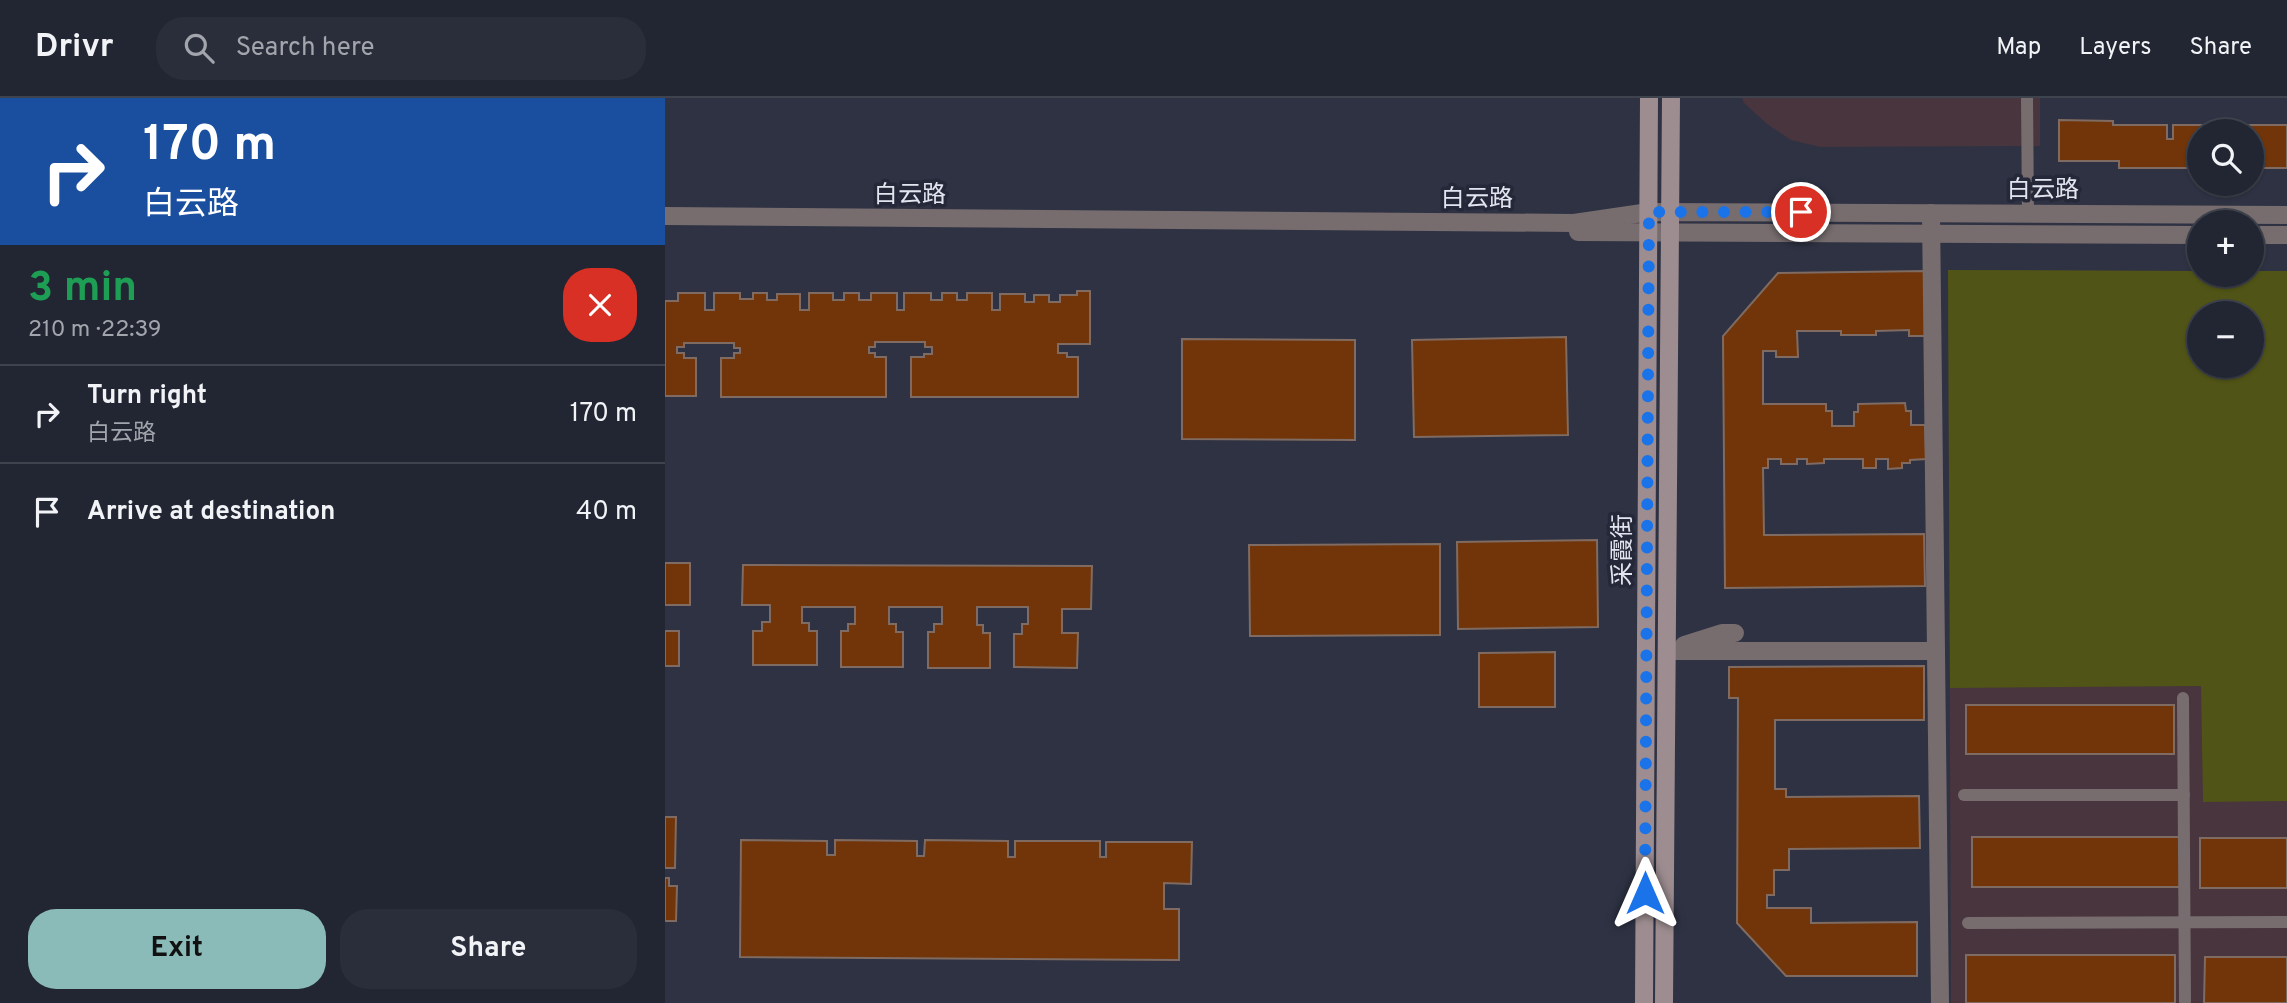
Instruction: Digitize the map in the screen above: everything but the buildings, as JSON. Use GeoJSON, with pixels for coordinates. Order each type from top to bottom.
{"type":"FeatureCollection","features":[{"type":"Feature","properties":{"kind":"main road","name":"采霞街"},"geometry":{"type":"LineString","coordinates":[[1644,1003],[1649,98]]}},
{"type":"Feature","properties":{"kind":"main road","name":"采霞街"},"geometry":{"type":"LineString","coordinates":[[1664,1003],[1671,98]]}},
{"type":"Feature","properties":{"kind":"street","name":"白云路"},"geometry":{"type":"LineString","coordinates":[[665,216],[1574,223],[1649,212],[2287,215]]}},
{"type":"Feature","properties":{"kind":"street"},"geometry":{"type":"LineString","coordinates":[[1931,213],[1940,1003]]}},
{"type":"Feature","properties":{"kind":"street","name":"白云路"},"geometry":{"type":"LineString","coordinates":[[665,227],[2187,234]]}},
{"type":"Feature","properties":{"kind":"street"},"geometry":{"type":"LineString","coordinates":[[2264,235],[2287,235]]}},
{"type":"Feature","properties":{"kind":"street"},"geometry":{"type":"LineString","coordinates":[[1667,651],[1722,633],[1735,633]]}},
{"type":"Feature","properties":{"kind":"street"},"geometry":{"type":"LineString","coordinates":[[1667,651],[1936,651]]}},
{"type":"Feature","properties":{"kind":"lane"},"geometry":{"type":"LineString","coordinates":[[2027,98],[2028,214]]}},
{"type":"Feature","properties":{"kind":"lane"},"geometry":{"type":"LineString","coordinates":[[2183,698],[2185,1001]]}},
{"type":"Feature","properties":{"kind":"lane"},"geometry":{"type":"LineString","coordinates":[[1964,794],[2184,795]]}},
{"type":"Feature","properties":{"kind":"lane"},"geometry":{"type":"LineString","coordinates":[[1968,923],[2287,922]]}},
{"type":"Feature","properties":{"kind":"shaded area"},"geometry":{"type":"Polygon","coordinates":[[[1742,98],[2040,98],[2040,146],[1820,147],[1791,140],[1767,124],[1742,98]]]}},
{"type":"Feature","properties":{"kind":"shaded area"},"geometry":{"type":"Polygon","coordinates":[[[1948,270],[2187,271],[2187,287],[2264,287],[2264,271],[2287,271],[2287,1003],[1951,1003],[1948,270]]]}},
{"type":"Feature","properties":{"kind":"green space"},"geometry":{"type":"Polygon","coordinates":[[[1948,270],[2187,271],[2187,287],[2264,287],[2264,271],[2287,271],[2287,801],[2203,802],[2201,686],[1950,688],[1948,270]]]}},
{"type":"Feature","properties":{"kind":"route"},"geometry":{"type":"LineString","coordinates":[[1645,893],[1649,212],[1801,212]]}}]}
